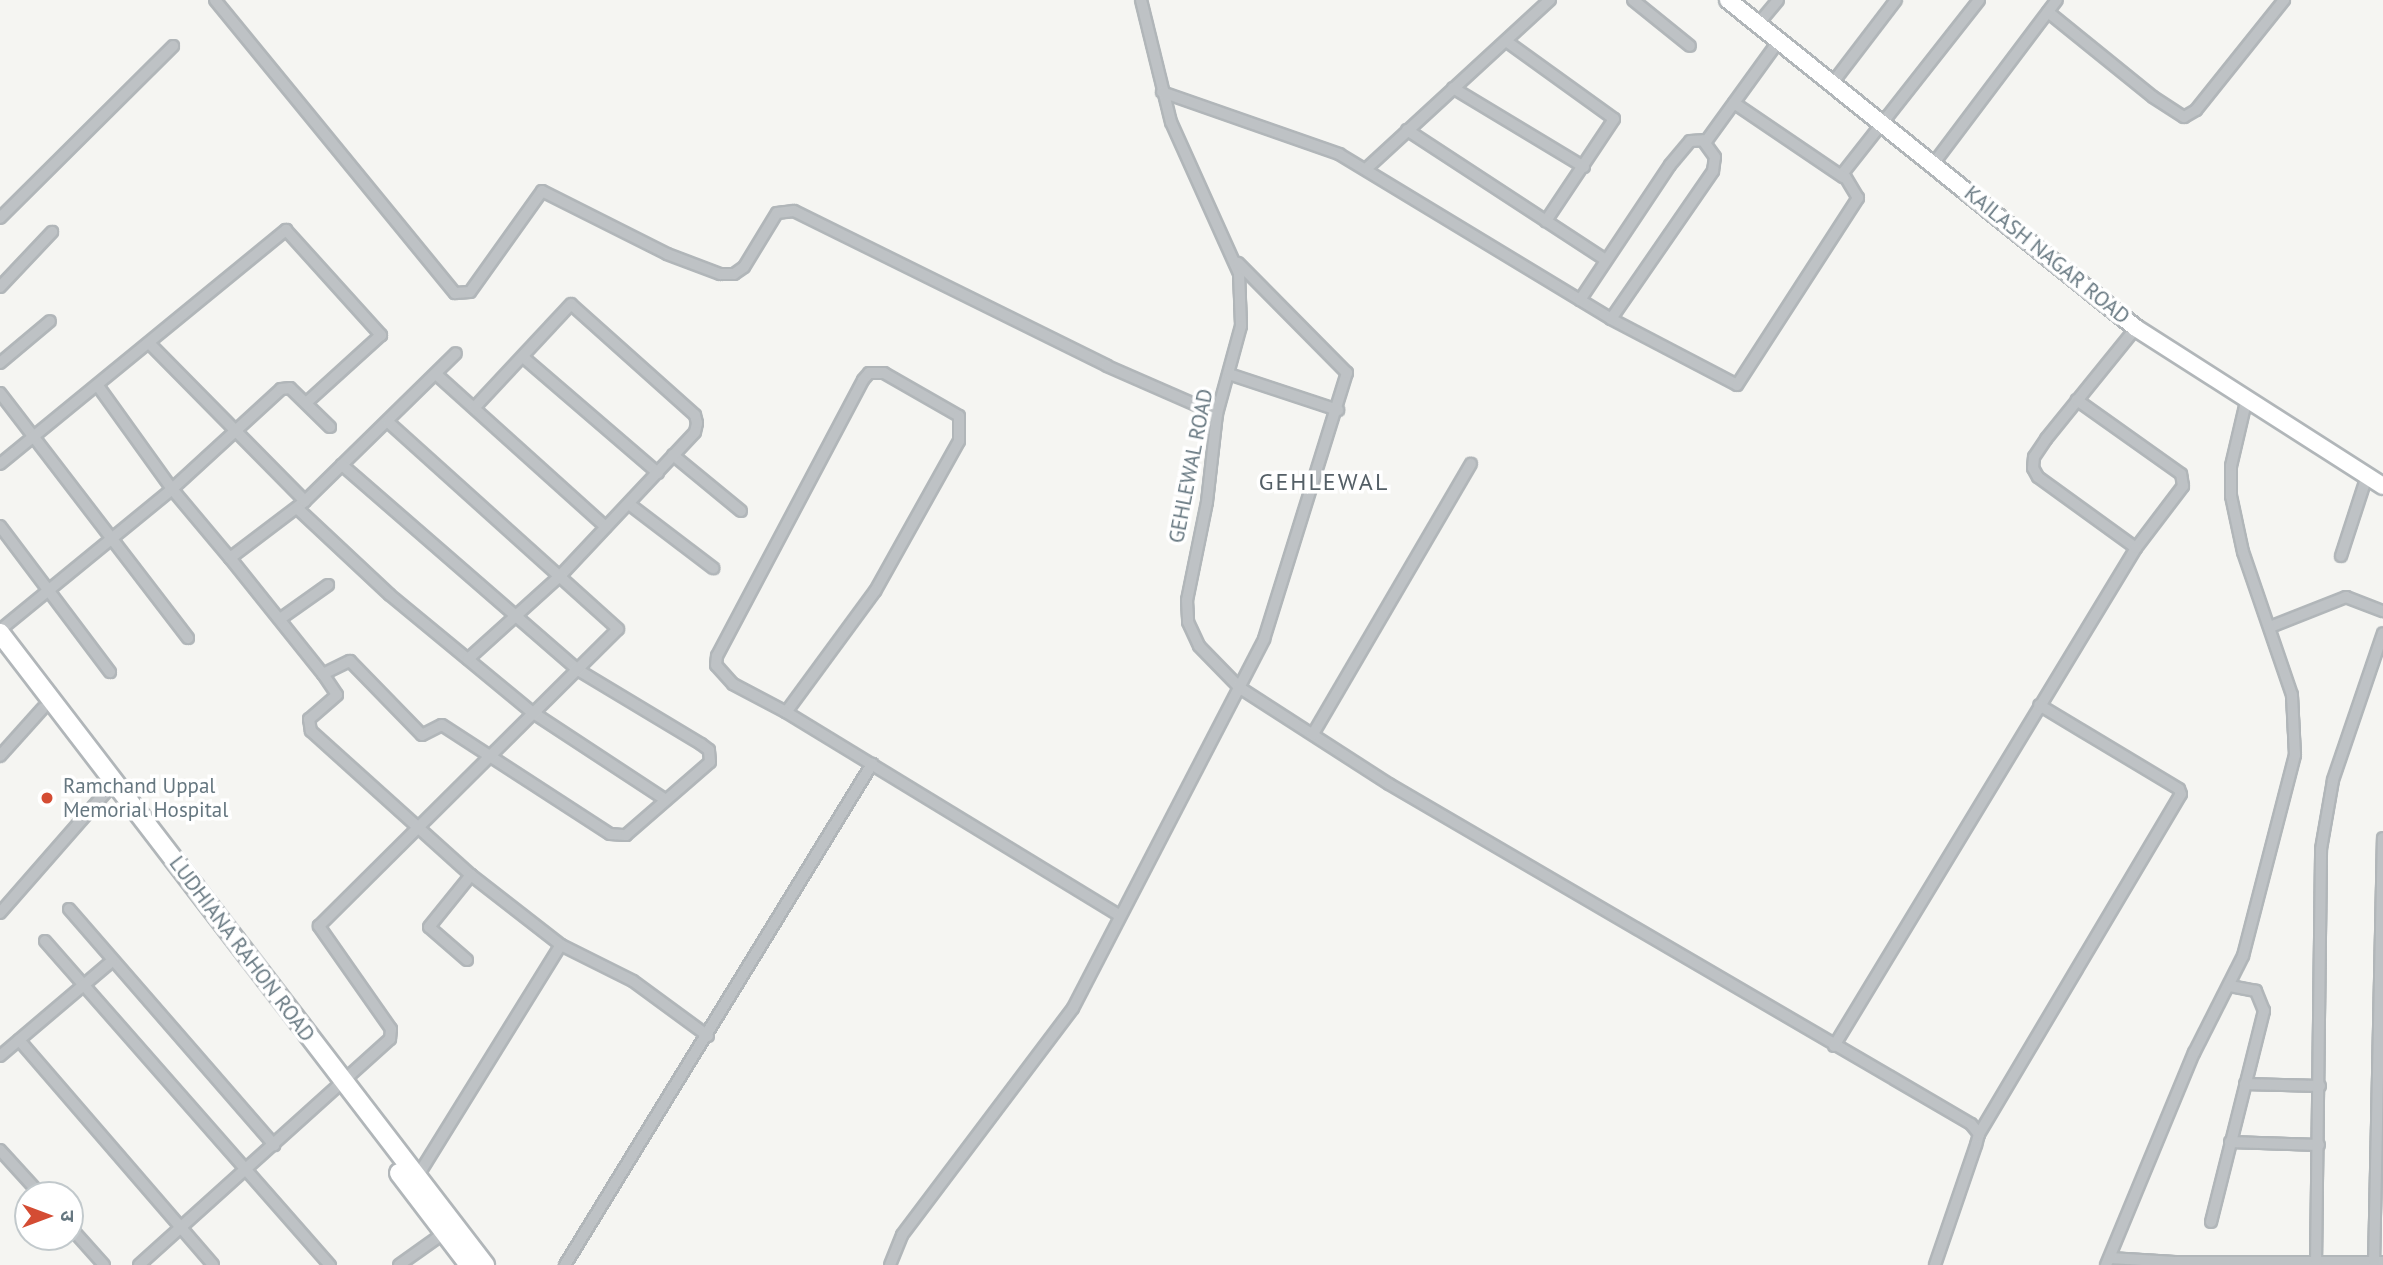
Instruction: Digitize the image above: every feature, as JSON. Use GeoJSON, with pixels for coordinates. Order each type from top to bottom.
{"type":"FeatureCollection","features":[{"type":"Feature","properties":{"kind":"main road","name":"LUDHIANA RAHON ROAD"},"geometry":{"type":"LineString","coordinates":[[0,631],[111,787],[340,1087],[469,1265]]}},
{"type":"Feature","properties":{"kind":"main road","name":"LUDHIANA RAHON ROAD"},"geometry":{"type":"LineString","coordinates":[[0,651],[43,708],[111,787]]}},
{"type":"Feature","properties":{"kind":"main road","name":"LUDHIANA RAHON ROAD"},"geometry":{"type":"LineString","coordinates":[[340,1087],[417,1177],[485,1265]]}},
{"type":"Feature","properties":{"kind":"street"},"geometry":{"type":"LineString","coordinates":[[215,0],[455,293],[470,292],[542,191],[667,254],[720,274],[734,274],[744,267],[777,213],[794,211],[1107,366],[1217,414]]}},
{"type":"Feature","properties":{"kind":"street","name":"GEHLEWAL ROAD"},"geometry":{"type":"LineString","coordinates":[[1141,0],[1163,92],[1191,173],[1235,261],[1241,326],[1217,414],[1207,502],[1191,569],[1188,622],[1211,661],[1241,688],[1313,734],[1834,1046],[1971,1124],[1979,1133]]}},
{"type":"Feature","properties":{"kind":"street"},"geometry":{"type":"LineString","coordinates":[[1366,169],[1549,0]]}},
{"type":"Feature","properties":{"kind":"street"},"geometry":{"type":"LineString","coordinates":[[1633,0],[1690,46]]}},
{"type":"Feature","properties":{"kind":"street","name":"KAILASH NAGAR ROAD"},"geometry":{"type":"LineString","coordinates":[[1728,0],[2136,328],[2246,402],[2383,486]]}},
{"type":"Feature","properties":{"kind":"street"},"geometry":{"type":"LineString","coordinates":[[1758,24],[1778,0]]}},
{"type":"Feature","properties":{"kind":"street"},"geometry":{"type":"LineString","coordinates":[[1831,85],[1896,0]]}},
{"type":"Feature","properties":{"kind":"street"},"geometry":{"type":"LineString","coordinates":[[1843,177],[1880,121],[1979,0]]}},
{"type":"Feature","properties":{"kind":"street"},"geometry":{"type":"LineString","coordinates":[[1934,163],[2057,0]]}},
{"type":"Feature","properties":{"kind":"street"},"geometry":{"type":"LineString","coordinates":[[2048,12],[2153,97],[2185,117],[2196,110],[2284,0]]}},
{"type":"Feature","properties":{"kind":"street"},"geometry":{"type":"LineString","coordinates":[[1506,41],[1611,115],[1613,125],[1546,221]]}},
{"type":"Feature","properties":{"kind":"street"},"geometry":{"type":"LineString","coordinates":[[1580,300],[1604,259],[1687,144],[1704,142],[1778,42]]}},
{"type":"Feature","properties":{"kind":"street"},"geometry":{"type":"LineString","coordinates":[[0,218],[173,47]]}},
{"type":"Feature","properties":{"kind":"street"},"geometry":{"type":"LineString","coordinates":[[1453,88],[1584,167]]}},
{"type":"Feature","properties":{"kind":"street"},"geometry":{"type":"LineString","coordinates":[[1163,92],[1302,138],[1366,169],[1611,319],[1737,385],[1858,198],[1843,177],[1734,103]]}},
{"type":"Feature","properties":{"kind":"street"},"geometry":{"type":"LineString","coordinates":[[1407,130],[1604,259]]}},
{"type":"Feature","properties":{"kind":"street"},"geometry":{"type":"LineString","coordinates":[[1611,319],[1713,171],[1715,157],[1704,142]]}},
{"type":"Feature","properties":{"kind":"street"},"geometry":{"type":"LineString","coordinates":[[2,458],[34,437],[98,386],[279,232],[291,231],[381,335],[306,403]]}},
{"type":"Feature","properties":{"kind":"street"},"geometry":{"type":"LineString","coordinates":[[0,287],[52,232]]}},
{"type":"Feature","properties":{"kind":"street"},"geometry":{"type":"LineString","coordinates":[[890,1265],[902,1235],[1073,1007],[1119,915],[1241,688],[1264,639],[1347,380],[1340,363],[1235,261]]}},
{"type":"Feature","properties":{"kind":"street"},"geometry":{"type":"LineString","coordinates":[[468,660],[560,576],[695,432],[695,415],[577,306],[565,306],[474,408]]}},
{"type":"Feature","properties":{"kind":"street"},"geometry":{"type":"LineString","coordinates":[[0,363],[50,321]]}},
{"type":"Feature","properties":{"kind":"street"},"geometry":{"type":"LineString","coordinates":[[2136,328],[2034,457],[2033,468],[2038,477],[2136,548]]}},
{"type":"Feature","properties":{"kind":"street"},"geometry":{"type":"LineString","coordinates":[[149,343],[236,430],[301,504],[468,660],[532,712],[666,800]]}},
{"type":"Feature","properties":{"kind":"street"},"geometry":{"type":"LineString","coordinates":[[230,558],[301,504],[457,353]]}},
{"type":"Feature","properties":{"kind":"street"},"geometry":{"type":"LineString","coordinates":[[523,356],[658,472]]}},
{"type":"Feature","properties":{"kind":"street"},"geometry":{"type":"LineString","coordinates":[[786,712],[875,591],[962,432],[959,416],[884,373],[869,373],[863,380],[717,656],[716,665],[733,684],[786,712],[1119,915]]}},
{"type":"Feature","properties":{"kind":"street"},"geometry":{"type":"LineString","coordinates":[[437,374],[606,527]]}},
{"type":"Feature","properties":{"kind":"street"},"geometry":{"type":"LineString","coordinates":[[1229,374],[1338,410]]}},
{"type":"Feature","properties":{"kind":"street"},"geometry":{"type":"LineString","coordinates":[[98,386],[172,489],[280,620],[337,695],[309,719],[308,727],[471,875],[561,945],[633,981],[708,1036]]}},
{"type":"Feature","properties":{"kind":"street"},"geometry":{"type":"LineString","coordinates":[[0,631],[172,489],[286,386],[330,427]]}},
{"type":"Feature","properties":{"kind":"street"},"geometry":{"type":"LineString","coordinates":[[0,393],[109,539],[188,638]]}},
{"type":"Feature","properties":{"kind":"street"},"geometry":{"type":"LineString","coordinates":[[1834,1046],[2136,548],[2183,486],[2183,478],[2077,400]]}},
{"type":"Feature","properties":{"kind":"street"},"geometry":{"type":"LineString","coordinates":[[2246,402],[2231,466],[2231,496],[2243,552],[2292,695],[2295,755],[2250,931],[2231,986],[2194,1053],[2108,1261],[2377,1263],[2383,838]]}},
{"type":"Feature","properties":{"kind":"street"},"geometry":{"type":"LineString","coordinates":[[139,1265],[340,1087],[392,1034],[319,926],[486,756],[618,629],[388,422]]}},
{"type":"Feature","properties":{"kind":"street"},"geometry":{"type":"LineString","coordinates":[[673,456],[741,511]]}},
{"type":"Feature","properties":{"kind":"street"},"geometry":{"type":"LineString","coordinates":[[1313,734],[1471,464]]}},
{"type":"Feature","properties":{"kind":"street"},"geometry":{"type":"LineString","coordinates":[[323,674],[350,661],[419,733],[442,725],[486,756],[618,836],[626,835],[710,762],[709,750],[578,670],[342,465]]}},
{"type":"Feature","properties":{"kind":"street"},"geometry":{"type":"LineString","coordinates":[[2341,556],[2367,476]]}},
{"type":"Feature","properties":{"kind":"street"},"geometry":{"type":"LineString","coordinates":[[629,504],[713,568]]}},
{"type":"Feature","properties":{"kind":"street"},"geometry":{"type":"LineString","coordinates":[[0,526],[110,672]]}},
{"type":"Feature","properties":{"kind":"street"},"geometry":{"type":"LineString","coordinates":[[280,620],[328,585]]}},
{"type":"Feature","properties":{"kind":"street"},"geometry":{"type":"LineString","coordinates":[[2270,627],[2346,597],[2383,611]]}},
{"type":"Feature","properties":{"kind":"street"},"geometry":{"type":"LineString","coordinates":[[2316,1264],[2321,849],[2327,803],[2383,633]]}},
{"type":"Feature","properties":{"kind":"street"},"geometry":{"type":"LineString","coordinates":[[1935,1265],[1979,1133],[2181,794],[2179,789],[2039,705]]}},
{"type":"Feature","properties":{"kind":"street"},"geometry":{"type":"LineString","coordinates":[[0,756],[43,708]]}},
{"type":"Feature","properties":{"kind":"street"},"geometry":{"type":"LineString","coordinates":[[565,1265],[708,1036],[872,764]]}},
{"type":"Feature","properties":{"kind":"street"},"geometry":{"type":"LineString","coordinates":[[0,913],[111,787]]}},
{"type":"Feature","properties":{"kind":"street"},"geometry":{"type":"LineString","coordinates":[[467,960],[429,927],[471,875]]}},
{"type":"Feature","properties":{"kind":"street"},"geometry":{"type":"LineString","coordinates":[[69,909],[274,1145]]}},
{"type":"Feature","properties":{"kind":"street"},"geometry":{"type":"LineString","coordinates":[[45,941],[330,1265]]}},
{"type":"Feature","properties":{"kind":"street"},"geometry":{"type":"LineString","coordinates":[[417,1177],[561,945]]}},
{"type":"Feature","properties":{"kind":"street"},"geometry":{"type":"LineString","coordinates":[[0,1056],[112,961]]}},
{"type":"Feature","properties":{"kind":"street"},"geometry":{"type":"LineString","coordinates":[[2211,1222],[2264,1002],[2256,991],[2231,986]]}},
{"type":"Feature","properties":{"kind":"street"},"geometry":{"type":"LineString","coordinates":[[19,1040],[213,1265]]}},
{"type":"Feature","properties":{"kind":"street"},"geometry":{"type":"LineString","coordinates":[[2245,1084],[2320,1086]]}},
{"type":"Feature","properties":{"kind":"street"},"geometry":{"type":"LineString","coordinates":[[2231,1142],[2319,1144]]}},
{"type":"Feature","properties":{"kind":"street"},"geometry":{"type":"LineString","coordinates":[[0,1150],[28,1181]]}},
{"type":"Feature","properties":{"kind":"street"},"geometry":{"type":"LineString","coordinates":[[399,1265],[444,1233]]}},
{"type":"Feature","properties":{"kind":"street"},"geometry":{"type":"LineString","coordinates":[[84,1243],[104,1265]]}},
{"type":"Feature","properties":{"kind":"place","name":"Ramchand Uppal Memorial Hospital"},"geometry":{"type":"Point","coordinates":[47,798]}},
{"type":"Feature","properties":{"kind":"district","name":"GEHLEWAL"},"geometry":{"type":"Point","coordinates":[1324,482]}}]}
